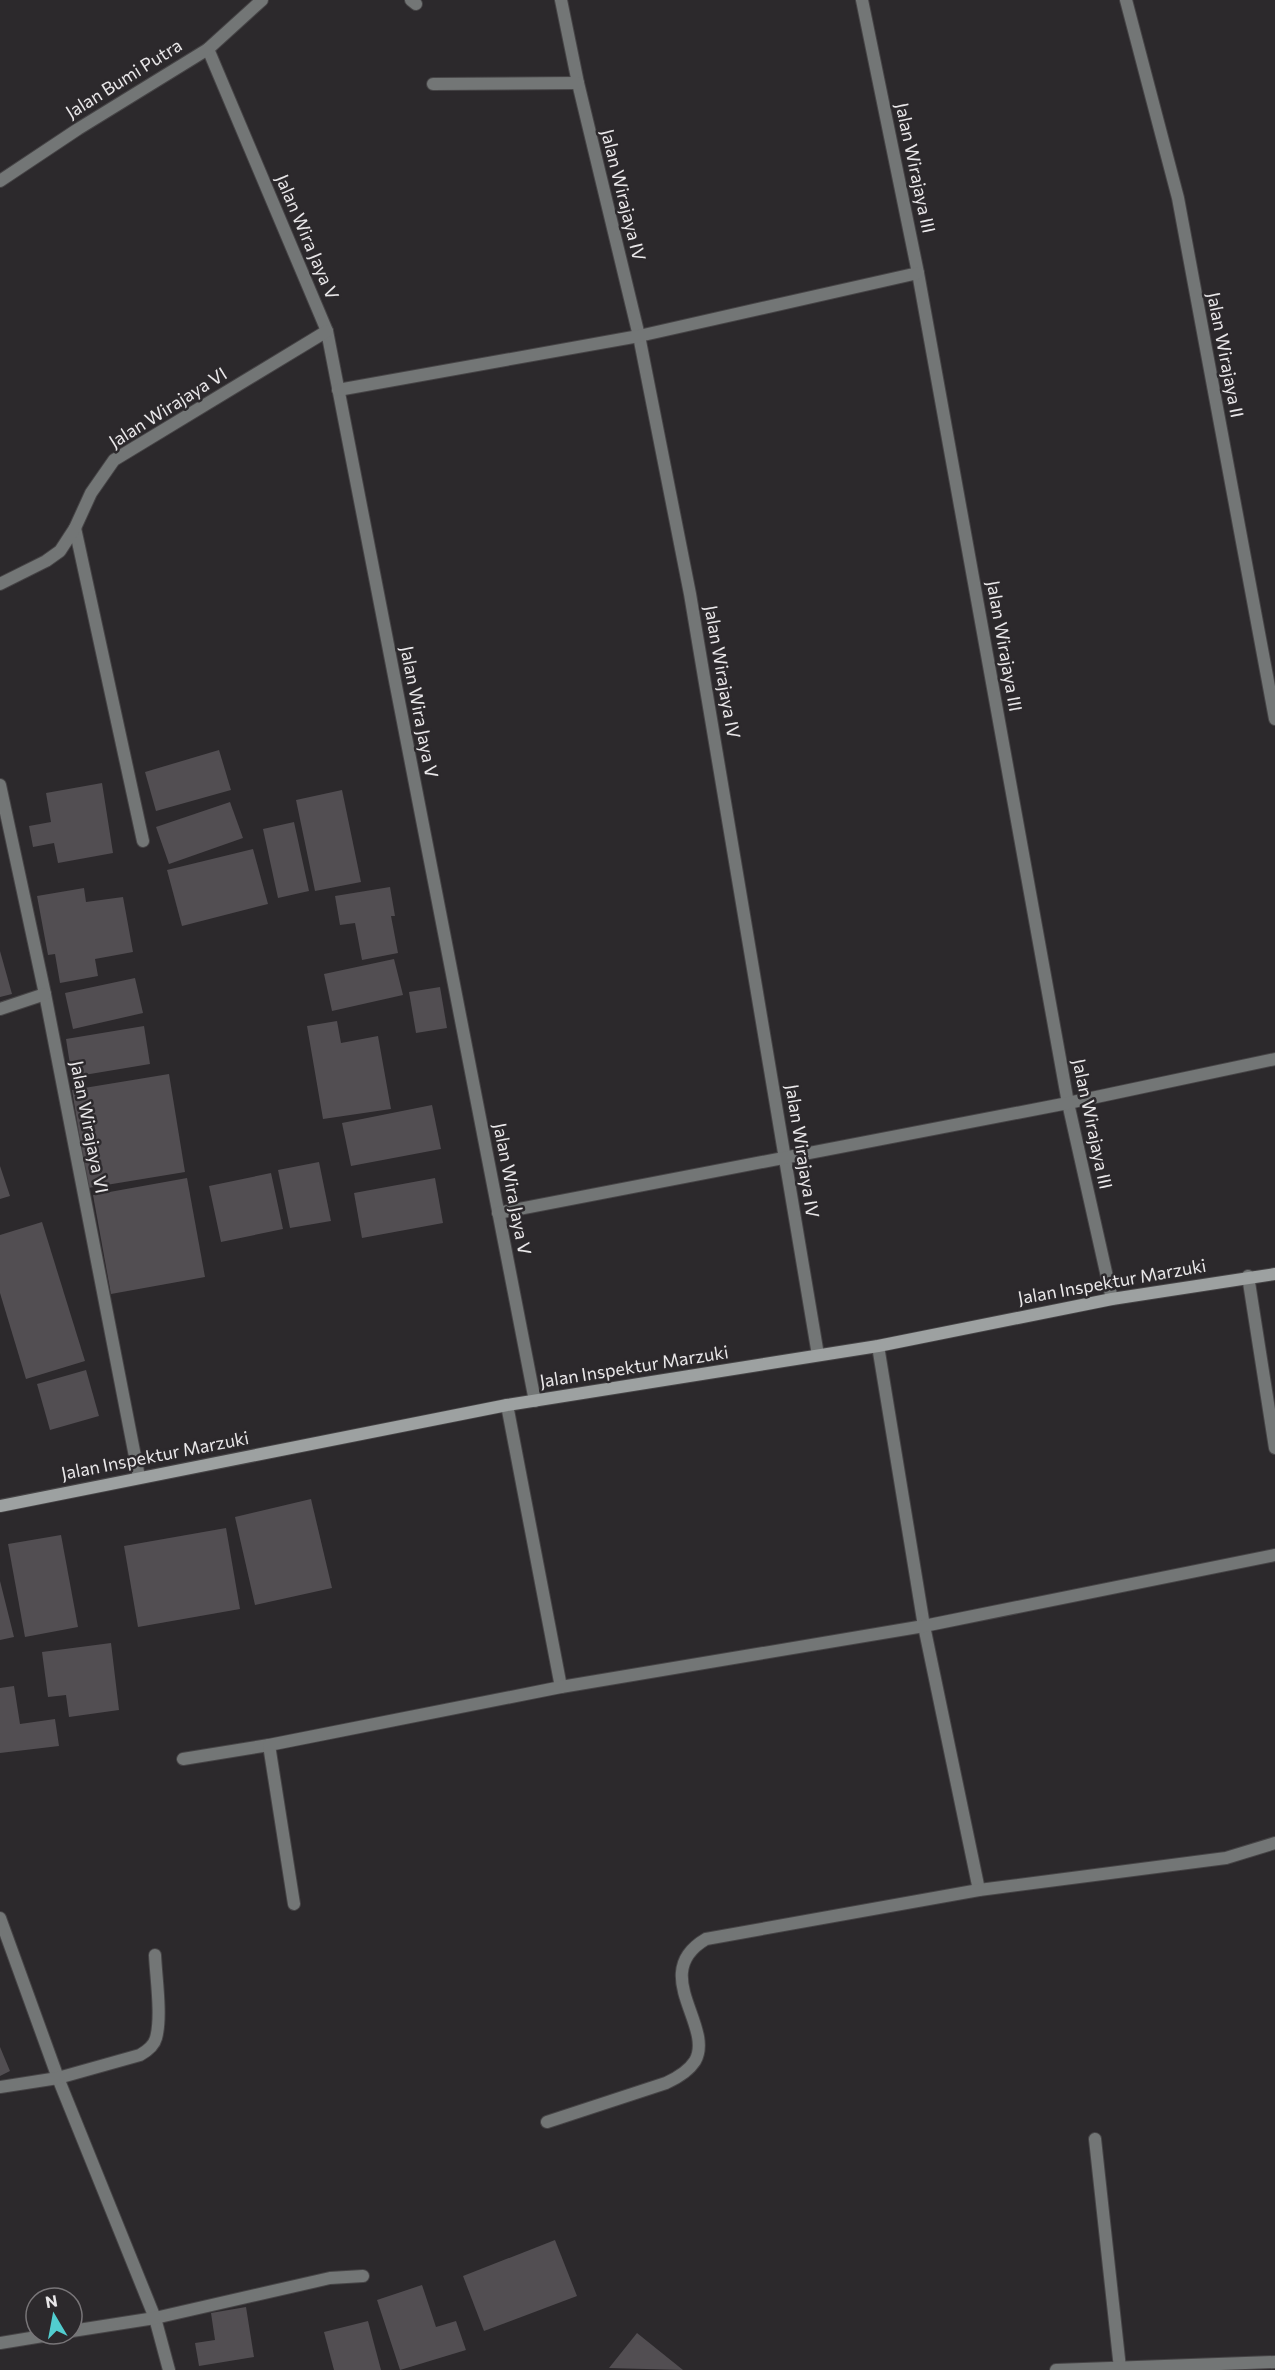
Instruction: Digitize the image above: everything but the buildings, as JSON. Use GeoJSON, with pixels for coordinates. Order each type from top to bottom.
{"type":"FeatureCollection","features":[{"type":"Feature","properties":{"kind":"street","name":"Jalan Bumi Putra"},"geometry":{"type":"LineString","coordinates":[[0,181],[78,129],[208,49],[262,0]]}},
{"type":"Feature","properties":{"kind":"street","name":"Jalan Wirajaya IV"},"geometry":{"type":"LineString","coordinates":[[561,0],[578,83],[639,336],[690,594],[818,1355]]}},
{"type":"Feature","properties":{"kind":"street","name":"Jalan Wirajaya III"},"geometry":{"type":"LineString","coordinates":[[862,0],[918,273],[1068,1102],[1112,1299]]}},
{"type":"Feature","properties":{"kind":"street","name":"Jalan Wirajaya II"},"geometry":{"type":"LineString","coordinates":[[1126,0],[1178,198],[1275,719]]}},
{"type":"Feature","properties":{"kind":"street","name":"Jalan Wira Jaya V"},"geometry":{"type":"LineString","coordinates":[[208,49],[327,331],[535,1401]]}},
{"type":"Feature","properties":{"kind":"street"},"geometry":{"type":"LineString","coordinates":[[433,84],[578,83]]}},
{"type":"Feature","properties":{"kind":"street"},"geometry":{"type":"LineString","coordinates":[[338,390],[639,336],[918,273]]}},
{"type":"Feature","properties":{"kind":"street","name":"Jalan Wirajaya VI"},"geometry":{"type":"LineString","coordinates":[[0,584],[60,551],[75,528],[91,493],[114,460],[327,331]]}},
{"type":"Feature","properties":{"kind":"street"},"geometry":{"type":"LineString","coordinates":[[75,528],[143,841]]}},
{"type":"Feature","properties":{"kind":"street","name":"Jalan Wirajaya VI"},"geometry":{"type":"LineString","coordinates":[[0,785],[45,994],[139,1477]]}},
{"type":"Feature","properties":{"kind":"street"},"geometry":{"type":"LineString","coordinates":[[0,1009],[45,994]]}},
{"type":"Feature","properties":{"kind":"street"},"geometry":{"type":"LineString","coordinates":[[498,1213],[785,1159],[1275,1059]]}},
{"type":"Feature","properties":{"kind":"street","name":"Jalan Inspektur Marzuki"},"geometry":{"type":"LineString","coordinates":[[0,1506],[507,1405],[878,1346],[1112,1299],[1248,1276],[1275,1274]]}},
{"type":"Feature","properties":{"kind":"street"},"geometry":{"type":"LineString","coordinates":[[1248,1276],[1275,1448]]}},
{"type":"Feature","properties":{"kind":"street"},"geometry":{"type":"LineString","coordinates":[[878,1346],[924,1626],[979,1890]]}},
{"type":"Feature","properties":{"kind":"street"},"geometry":{"type":"LineString","coordinates":[[507,1405],[561,1687]]}},
{"type":"Feature","properties":{"kind":"street"},"geometry":{"type":"LineString","coordinates":[[183,1759],[269,1745],[561,1687],[924,1626],[1275,1555]]}},
{"type":"Feature","properties":{"kind":"street"},"geometry":{"type":"LineString","coordinates":[[269,1745],[294,1904]]}},
{"type":"Feature","properties":{"kind":"street"},"geometry":{"type":"LineString","coordinates":[[547,2122],[666,2083],[682,2075],[696,2060],[698,2044],[681,1974],[684,1958],[694,1946],[706,1939],[979,1890],[1226,1858],[1275,1843]]}},
{"type":"Feature","properties":{"kind":"street"},"geometry":{"type":"LineString","coordinates":[[0,1918],[58,2078],[155,2318],[169,2370]]}},
{"type":"Feature","properties":{"kind":"street"},"geometry":{"type":"LineString","coordinates":[[0,2087],[58,2078],[140,2055],[150,2049],[156,2039],[157,2026],[155,1955]]}},
{"type":"Feature","properties":{"kind":"street"},"geometry":{"type":"LineString","coordinates":[[1095,2139],[1120,2368]]}},
{"type":"Feature","properties":{"kind":"street"},"geometry":{"type":"LineString","coordinates":[[84,2329],[155,2318],[330,2278],[363,2276]]}},
{"type":"Feature","properties":{"kind":"street"},"geometry":{"type":"LineString","coordinates":[[0,2343],[24,2339]]}},
{"type":"Feature","properties":{"kind":"street"},"geometry":{"type":"LineString","coordinates":[[1056,2370],[1275,2361]]}}]}
